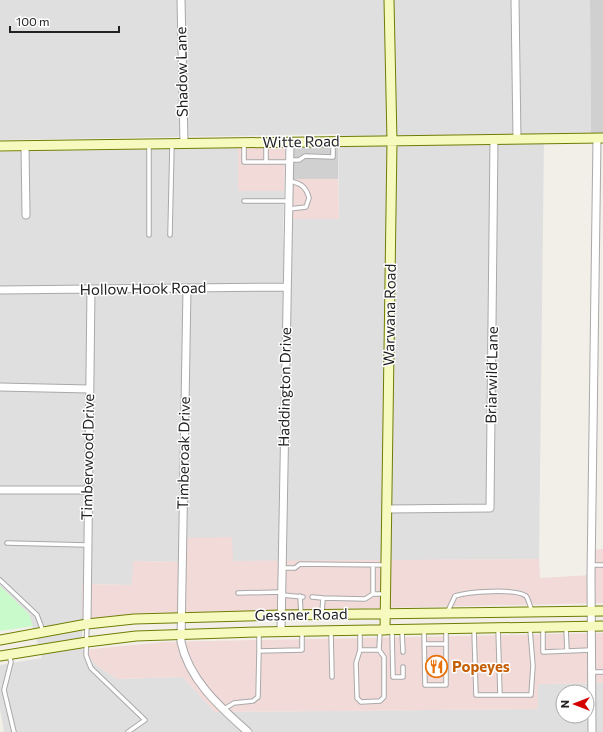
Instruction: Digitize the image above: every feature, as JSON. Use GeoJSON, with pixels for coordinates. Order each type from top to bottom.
{"type":"FeatureCollection","features":[{"type":"Feature","properties":{"kind":"street","name":"Shadow Lane"},"geometry":{"type":"LineString","coordinates":[[181,0],[184,143]]}},
{"type":"Feature","properties":{"kind":"street","name":"Warwana Road"},"geometry":{"type":"LineString","coordinates":[[389,0],[392,141],[386,594],[384,614],[390,630]]}},
{"type":"Feature","properties":{"kind":"street"},"geometry":{"type":"LineString","coordinates":[[515,0],[517,139]]}},
{"type":"Feature","properties":{"kind":"street","name":"Witte Road"},"geometry":{"type":"LineString","coordinates":[[0,146],[600,138]]}},
{"type":"Feature","properties":{"kind":"street"},"geometry":{"type":"LineString","coordinates":[[592,732],[591,565],[600,138]]}},
{"type":"Feature","properties":{"kind":"street","name":"Briarwild Lane"},"geometry":{"type":"LineString","coordinates":[[387,509],[490,508],[494,139]]}},
{"type":"Feature","properties":{"kind":"street","name":"Haddington Drive"},"geometry":{"type":"LineString","coordinates":[[281,631],[286,287],[290,142]]}},
{"type":"Feature","properties":{"kind":"street"},"geometry":{"type":"LineString","coordinates":[[25,146],[26,215]]}},
{"type":"Feature","properties":{"kind":"street","name":"Hollow Hook Road"},"geometry":{"type":"LineString","coordinates":[[0,290],[286,287]]}},
{"type":"Feature","properties":{"kind":"street","name":"Timberoak Drive"},"geometry":{"type":"LineString","coordinates":[[187,288],[181,634],[184,657],[192,673],[224,709],[248,732]]}},
{"type":"Feature","properties":{"kind":"street","name":"Timberwood Drive"},"geometry":{"type":"LineString","coordinates":[[87,624],[87,490],[91,289]]}},
{"type":"Feature","properties":{"kind":"street"},"geometry":{"type":"LineString","coordinates":[[0,387],[89,389]]}},
{"type":"Feature","properties":{"kind":"street"},"geometry":{"type":"LineString","coordinates":[[0,490],[87,490]]}},
{"type":"Feature","properties":{"kind":"street","name":"Gessner Road"},"geometry":{"type":"LineString","coordinates":[[0,640],[87,624],[134,619],[282,615],[603,611]]}},
{"type":"Feature","properties":{"kind":"street","name":"Gessner Road"},"geometry":{"type":"LineString","coordinates":[[5,656],[87,642],[136,636],[281,631],[603,626]]}},
{"type":"Feature","properties":{"kind":"lane"},"geometry":{"type":"LineString","coordinates":[[244,143],[244,162],[266,162],[299,160],[305,156],[333,157],[333,141]]}},
{"type":"Feature","properties":{"kind":"lane"},"geometry":{"type":"LineString","coordinates":[[266,142],[266,162]]}},
{"type":"Feature","properties":{"kind":"lane"},"geometry":{"type":"LineString","coordinates":[[149,144],[149,236]]}},
{"type":"Feature","properties":{"kind":"lane"},"geometry":{"type":"LineString","coordinates":[[170,235],[172,144]]}},
{"type":"Feature","properties":{"kind":"lane"},"geometry":{"type":"LineString","coordinates":[[288,209],[306,207],[309,198],[307,191],[303,186],[289,181]]}},
{"type":"Feature","properties":{"kind":"lane"},"geometry":{"type":"LineString","coordinates":[[244,201],[288,201]]}},
{"type":"Feature","properties":{"kind":"lane"},"geometry":{"type":"LineString","coordinates":[[7,543],[87,545]]}},
{"type":"Feature","properties":{"kind":"lane"},"geometry":{"type":"LineString","coordinates":[[282,568],[295,568],[300,564],[386,565]]}},
{"type":"Feature","properties":{"kind":"lane"},"geometry":{"type":"LineString","coordinates":[[372,594],[373,565]]}},
{"type":"Feature","properties":{"kind":"lane"},"geometry":{"type":"LineString","coordinates":[[591,565],[603,565]]}},
{"type":"Feature","properties":{"kind":"lane"},"geometry":{"type":"LineString","coordinates":[[0,580],[37,615],[43,632]]}},
{"type":"Feature","properties":{"kind":"lane"},"geometry":{"type":"LineString","coordinates":[[447,613],[455,596],[472,592],[489,591],[523,595],[527,599],[532,612]]}},
{"type":"Feature","properties":{"kind":"lane"},"geometry":{"type":"LineString","coordinates":[[238,593],[302,596],[301,615]]}},
{"type":"Feature","properties":{"kind":"lane"},"geometry":{"type":"LineString","coordinates":[[312,597],[365,599],[372,594],[386,594]]}},
{"type":"Feature","properties":{"kind":"lane"},"geometry":{"type":"LineString","coordinates":[[322,598],[322,615]]}},
{"type":"Feature","properties":{"kind":"lane"},"geometry":{"type":"LineString","coordinates":[[87,624],[86,655],[91,668],[145,720],[128,732]]}},
{"type":"Feature","properties":{"kind":"lane"},"geometry":{"type":"LineString","coordinates":[[474,628],[476,695],[531,695],[532,656],[530,627]]}},
{"type":"Feature","properties":{"kind":"lane"},"geometry":{"type":"LineString","coordinates":[[543,627],[543,652],[592,650]]}},
{"type":"Feature","properties":{"kind":"lane"},"geometry":{"type":"LineString","coordinates":[[566,627],[567,651]]}},
{"type":"Feature","properties":{"kind":"lane"},"geometry":{"type":"LineString","coordinates":[[498,628],[500,695]]}},
{"type":"Feature","properties":{"kind":"lane"},"geometry":{"type":"LineString","coordinates":[[424,629],[425,685],[446,685],[446,629]]}},
{"type":"Feature","properties":{"kind":"lane"},"geometry":{"type":"LineString","coordinates":[[331,630],[332,678]]}},
{"type":"Feature","properties":{"kind":"lane"},"geometry":{"type":"LineString","coordinates":[[360,630],[360,650],[356,664],[357,698],[361,702],[380,701],[384,699],[384,657],[379,650]]}},
{"type":"Feature","properties":{"kind":"lane"},"geometry":{"type":"LineString","coordinates":[[390,630],[393,677],[403,677],[403,667]]}},
{"type":"Feature","properties":{"kind":"lane"},"geometry":{"type":"LineString","coordinates":[[390,630],[403,650],[392,648]]}},
{"type":"Feature","properties":{"kind":"lane"},"geometry":{"type":"LineString","coordinates":[[379,650],[390,630]]}},
{"type":"Feature","properties":{"kind":"lane"},"geometry":{"type":"LineString","coordinates":[[259,651],[302,650],[302,631]]}},
{"type":"Feature","properties":{"kind":"lane"},"geometry":{"type":"LineString","coordinates":[[224,709],[234,703],[253,701],[258,696],[259,632]]}},
{"type":"Feature","properties":{"kind":"lane"},"geometry":{"type":"LineString","coordinates":[[424,644],[446,644]]}},
{"type":"Feature","properties":{"kind":"lane"},"geometry":{"type":"LineString","coordinates":[[360,650],[379,650]]}},
{"type":"Feature","properties":{"kind":"lane"},"geometry":{"type":"LineString","coordinates":[[5,656],[11,662],[4,690],[14,732]]}},
{"type":"Feature","properties":{"kind":"lane"},"geometry":{"type":"LineString","coordinates":[[592,672],[603,672]]}},
{"type":"Feature","properties":{"kind":"shaded area"},"geometry":{"type":"Polygon","coordinates":[[[0,0],[590,0],[591,138],[544,139],[539,559],[182,562],[134,561],[132,585],[82,584],[82,650],[96,665],[117,679],[183,677],[215,712],[538,709],[537,684],[603,683],[603,732],[4,732],[0,708],[0,665],[42,658],[29,614],[0,586],[0,152],[238,148],[238,191],[284,191],[283,239],[292,219],[339,219],[338,134],[0,140],[0,0]]]}},
{"type":"Feature","properties":{"kind":"shaded area"},"geometry":{"type":"Polygon","coordinates":[[[590,0],[603,0],[603,133],[591,133],[590,0]]]}},
{"type":"Feature","properties":{"kind":"shaded area"},"geometry":{"type":"Polygon","coordinates":[[[293,146],[338,146],[338,179],[293,179],[293,146]]]}},
{"type":"Feature","properties":{"kind":"shaded area"},"geometry":{"type":"Polygon","coordinates":[[[238,148],[285,148],[284,191],[238,191],[238,148]]]}},
{"type":"Feature","properties":{"kind":"shaded area"},"geometry":{"type":"Polygon","coordinates":[[[293,179],[338,179],[339,219],[292,219],[293,179]]]}},
{"type":"Feature","properties":{"kind":"shaded area"},"geometry":{"type":"Polygon","coordinates":[[[232,537],[233,561],[539,559],[540,578],[591,575],[591,550],[603,549],[603,603],[162,613],[82,619],[82,584],[132,585],[133,561],[182,562],[183,538],[232,537]]]}},
{"type":"Feature","properties":{"kind":"shaded area"},"geometry":{"type":"Polygon","coordinates":[[[603,633],[603,683],[538,684],[538,709],[215,712],[183,677],[117,679],[96,665],[82,650],[164,642],[603,633]]]}},
{"type":"Feature","properties":{"kind":"green space"},"geometry":{"type":"Polygon","coordinates":[[[0,586],[29,614],[33,626],[0,631],[0,586]]]}},
{"type":"Feature","properties":{"kind":"place","name":"Popeyes"},"geometry":{"type":"Point","coordinates":[437,667]}}]}
